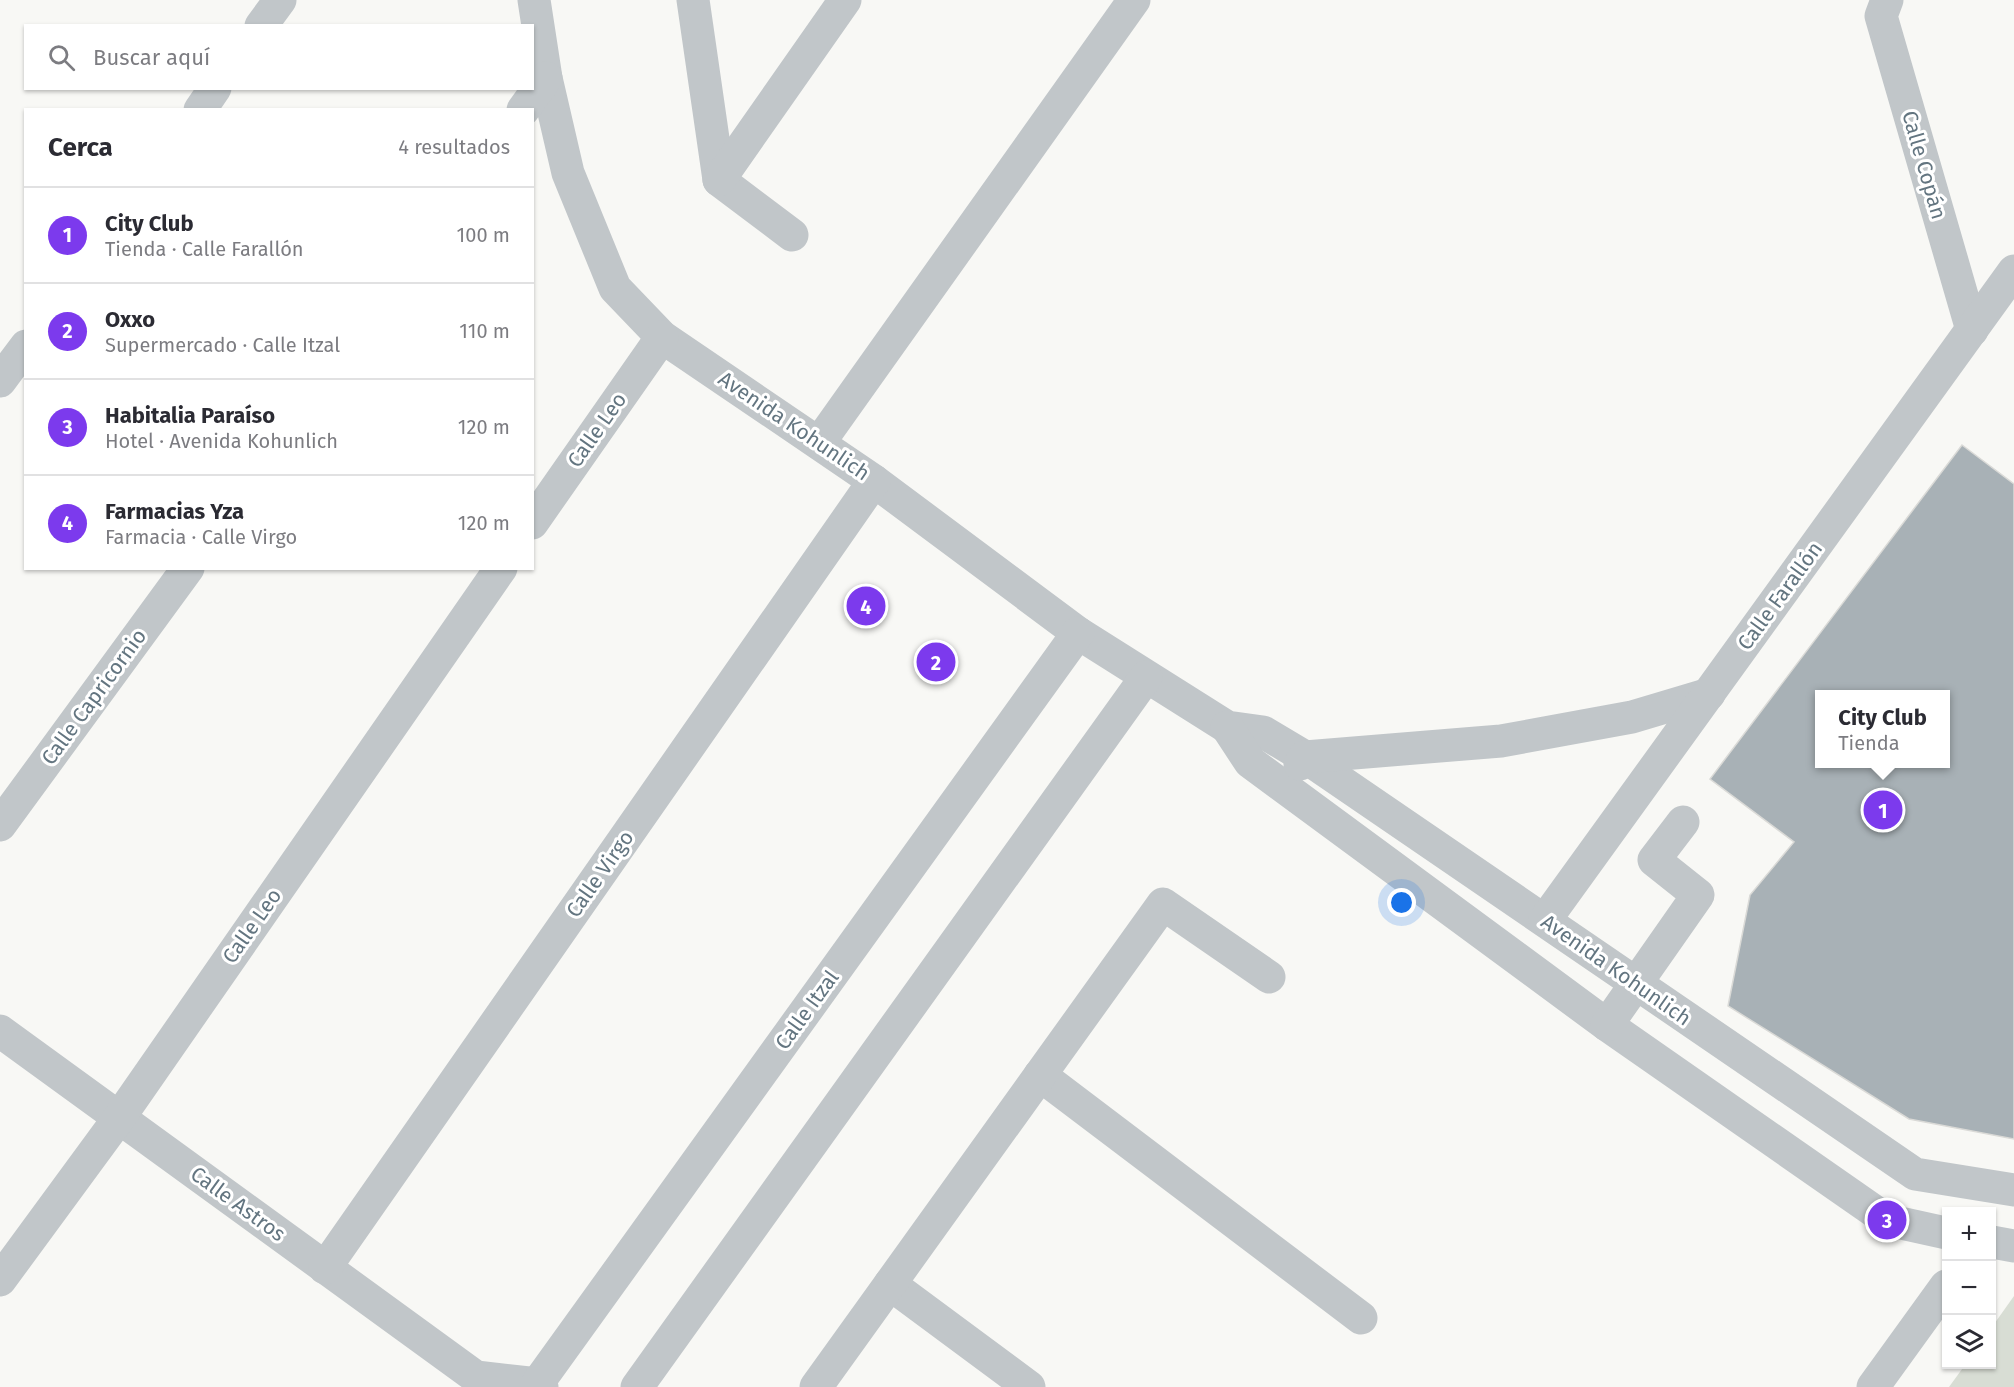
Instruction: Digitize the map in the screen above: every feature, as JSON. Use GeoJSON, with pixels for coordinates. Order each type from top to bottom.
{"type":"FeatureCollection","features":[{"type":"Feature","properties":{"kind":"street"},"geometry":{"type":"LineString","coordinates":[[262,24],[280,0]]}},
{"type":"Feature","properties":{"kind":"street","name":"Avenida Kohunlich"},"geometry":{"type":"LineString","coordinates":[[534,0],[546,78],[568,173],[615,288],[662,337],[874,481],[1078,633],[1227,727],[1263,732],[1305,758],[1915,1174],[2014,1190]]}},
{"type":"Feature","properties":{"kind":"street"},"geometry":{"type":"LineString","coordinates":[[693,0],[719,180],[792,235]]}},
{"type":"Feature","properties":{"kind":"street"},"geometry":{"type":"LineString","coordinates":[[719,180],[845,0]]}},
{"type":"Feature","properties":{"kind":"street"},"geometry":{"type":"LineString","coordinates":[[819,443],[1134,0]]}},
{"type":"Feature","properties":{"kind":"street","name":"Calle Copán"},"geometry":{"type":"LineString","coordinates":[[1887,0],[1881,16],[1972,330]]}},
{"type":"Feature","properties":{"kind":"street"},"geometry":{"type":"LineString","coordinates":[[524,108],[546,78]]}},
{"type":"Feature","properties":{"kind":"street"},"geometry":{"type":"LineString","coordinates":[[201,108],[214,90]]}},
{"type":"Feature","properties":{"kind":"street","name":"Calle Farallón"},"geometry":{"type":"LineString","coordinates":[[1545,920],[2014,272]]}},
{"type":"Feature","properties":{"kind":"street","name":"Calle Leo"},"geometry":{"type":"LineString","coordinates":[[534,520],[662,337]]}},
{"type":"Feature","properties":{"kind":"street"},"geometry":{"type":"LineString","coordinates":[[0,381],[24,349]]}},
{"type":"Feature","properties":{"kind":"street","name":"Calle Virgo"},"geometry":{"type":"LineString","coordinates":[[325,1268],[874,481]]}},
{"type":"Feature","properties":{"kind":"street","name":"Calle Capricornio"},"geometry":{"type":"LineString","coordinates":[[0,825],[187,570]]}},
{"type":"Feature","properties":{"kind":"street","name":"Calle Leo"},"geometry":{"type":"LineString","coordinates":[[0,1280],[119,1118],[500,570]]}},
{"type":"Feature","properties":{"kind":"street","name":"Calle Itzal"},"geometry":{"type":"LineString","coordinates":[[538,1386],[1078,633]]}},
{"type":"Feature","properties":{"kind":"street"},"geometry":{"type":"LineString","coordinates":[[637,1387],[1146,676]]}},
{"type":"Feature","properties":{"kind":"street"},"geometry":{"type":"LineString","coordinates":[[1284,786],[1305,758],[1501,741],[1632,717],[1709,694]]}},
{"type":"Feature","properties":{"kind":"street","name":"Avenida Kohunlich"},"geometry":{"type":"LineString","coordinates":[[1227,727],[1250,762],[1607,1025],[1887,1220],[1942,1232]]}},
{"type":"Feature","properties":{"kind":"street"},"geometry":{"type":"LineString","coordinates":[[1607,1025],[1698,895],[1654,860],[1683,822]]}},
{"type":"Feature","properties":{"kind":"street"},"geometry":{"type":"LineString","coordinates":[[816,1387],[1163,904],[1269,977]]}},
{"type":"Feature","properties":{"kind":"street","name":"Calle Astros"},"geometry":{"type":"LineString","coordinates":[[0,1031],[478,1382],[538,1386]]}},
{"type":"Feature","properties":{"kind":"street"},"geometry":{"type":"LineString","coordinates":[[1040,1075],[1361,1318]]}},
{"type":"Feature","properties":{"kind":"street"},"geometry":{"type":"LineString","coordinates":[[1996,1243],[2014,1246]]}},
{"type":"Feature","properties":{"kind":"street"},"geometry":{"type":"LineString","coordinates":[[890,1284],[1029,1387]]}},
{"type":"Feature","properties":{"kind":"street"},"geometry":{"type":"LineString","coordinates":[[1873,1387],[1942,1293]]}},
{"type":"Feature","properties":{"kind":"shaded area"},"geometry":{"type":"Polygon","coordinates":[[[2014,1296],[2014,1387],[1949,1387],[1962,1369],[1996,1369],[1996,1321],[2014,1296]]]}},
{"type":"Feature","properties":{"kind":"building"},"geometry":{"type":"Polygon","coordinates":[[[1962,445],[2014,484],[2014,1139],[1909,1119],[1728,1006],[1750,895],[1794,842],[1710,779],[1962,445]]]}},
{"type":"Feature","properties":{"kind":"place","name":"Farmacias Yza"},"geometry":{"type":"Point","coordinates":[866,606]}},
{"type":"Feature","properties":{"kind":"place","name":"Oxxo"},"geometry":{"type":"Point","coordinates":[936,662]}},
{"type":"Feature","properties":{"kind":"place","name":"City Club"},"geometry":{"type":"Point","coordinates":[1883,810]}},
{"type":"Feature","properties":{"kind":"place","name":"Habitalia Paraíso"},"geometry":{"type":"Point","coordinates":[1887,1220]}}]}
